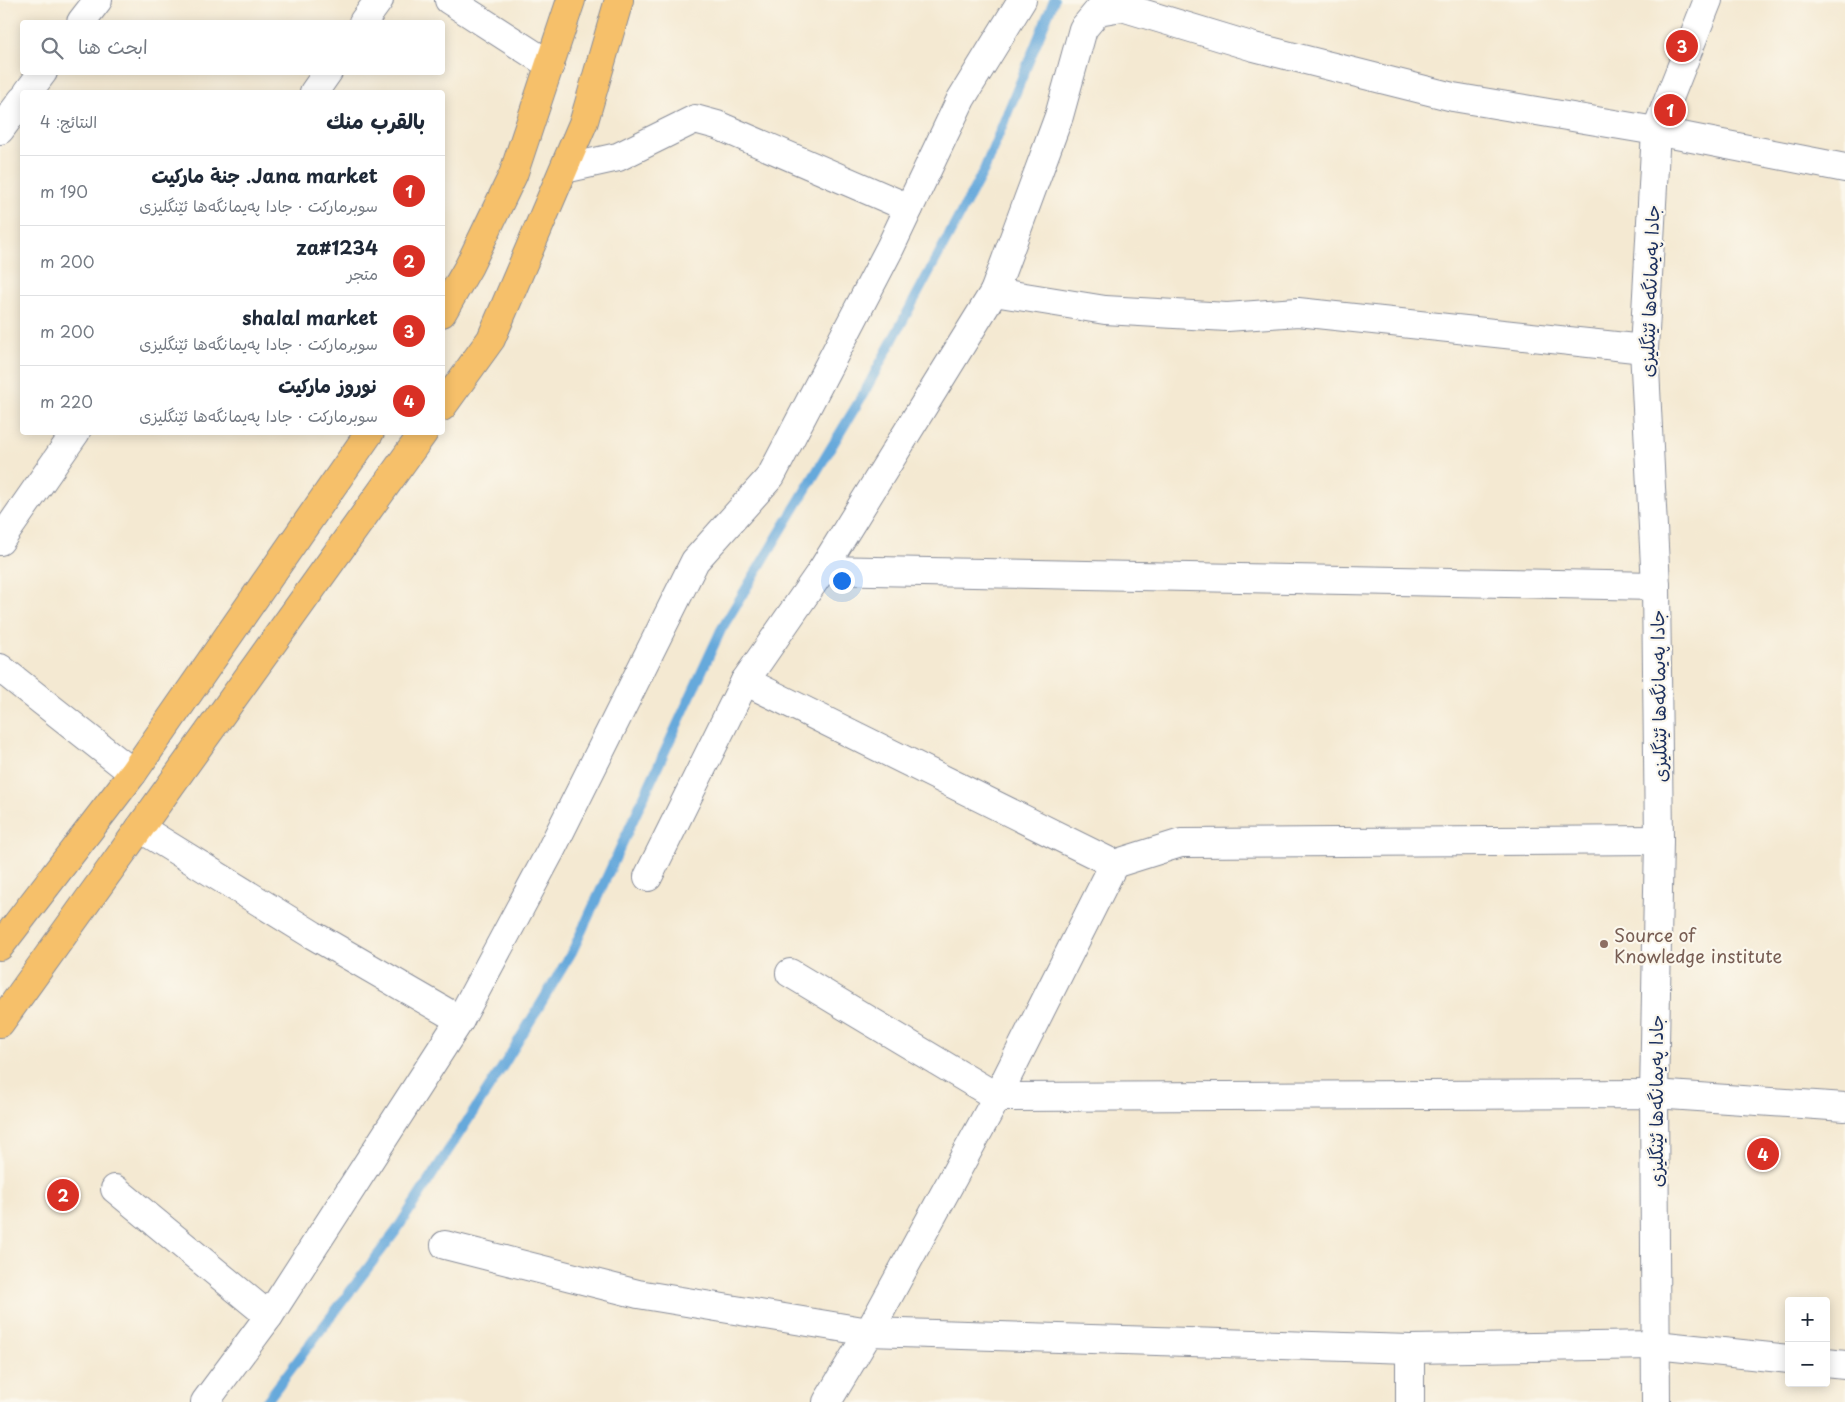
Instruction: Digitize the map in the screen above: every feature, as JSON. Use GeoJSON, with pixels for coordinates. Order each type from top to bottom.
{"type":"FeatureCollection","features":[{"type":"Feature","properties":{"kind":"main road"},"geometry":{"type":"LineString","coordinates":[[445,308],[469,266],[513,175],[571,0]]}},
{"type":"Feature","properties":{"kind":"main road"},"geometry":{"type":"LineString","coordinates":[[445,402],[491,339],[584,121],[619,0]]}},
{"type":"Feature","properties":{"kind":"main road"},"geometry":{"type":"LineString","coordinates":[[0,946],[133,773],[368,435]]}},
{"type":"Feature","properties":{"kind":"main road"},"geometry":{"type":"LineString","coordinates":[[0,1023],[422,435]]}},
{"type":"Feature","properties":{"kind":"street"},"geometry":{"type":"LineString","coordinates":[[83,20],[98,0]]}},
{"type":"Feature","properties":{"kind":"street"},"geometry":{"type":"LineString","coordinates":[[364,20],[378,0]]}},
{"type":"Feature","properties":{"kind":"street"},"geometry":{"type":"LineString","coordinates":[[448,0],[550,65]]}},
{"type":"Feature","properties":{"kind":"street"},"geometry":{"type":"LineString","coordinates":[[205,1402],[269,1316],[460,1020],[550,852],[695,561],[771,476],[909,208],[961,99],[1022,0]]}},
{"type":"Feature","properties":{"kind":"street","name":"جادا په‌يمانگه‌ها ئێنگليزى"},"geometry":{"type":"LineString","coordinates":[[1656,1402],[1654,1094],[1659,840],[1656,586],[1644,349],[1656,131],[1708,0]]}},
{"type":"Feature","properties":{"kind":"street"},"geometry":{"type":"LineString","coordinates":[[648,877],[745,680],[822,570],[994,292],[1060,116],[1082,30],[1098,11],[1122,7],[1254,47],[1453,97],[1656,131],[1845,168]]}},
{"type":"Feature","properties":{"kind":"street"},"geometry":{"type":"LineString","coordinates":[[30,90],[41,75]]}},
{"type":"Feature","properties":{"kind":"street"},"geometry":{"type":"LineString","coordinates":[[315,90],[326,75]]}},
{"type":"Feature","properties":{"kind":"street"},"geometry":{"type":"LineString","coordinates":[[0,130],[20,103]]}},
{"type":"Feature","properties":{"kind":"street"},"geometry":{"type":"LineString","coordinates":[[564,169],[618,157],[695,119],[717,125],[909,208]]}},
{"type":"Feature","properties":{"kind":"street"},"geometry":{"type":"LineString","coordinates":[[994,292],[1105,310],[1226,317],[1298,312],[1644,349]]}},
{"type":"Feature","properties":{"kind":"street"},"geometry":{"type":"LineString","coordinates":[[0,541],[74,435]]}},
{"type":"Feature","properties":{"kind":"street"},"geometry":{"type":"LineString","coordinates":[[822,570],[1656,586]]}},
{"type":"Feature","properties":{"kind":"street"},"geometry":{"type":"LineString","coordinates":[[0,668],[133,773]]}},
{"type":"Feature","properties":{"kind":"street"},"geometry":{"type":"LineString","coordinates":[[745,680],[1114,864],[1181,843],[1659,840]]}},
{"type":"Feature","properties":{"kind":"street"},"geometry":{"type":"LineString","coordinates":[[140,828],[313,935],[460,1020]]}},
{"type":"Feature","properties":{"kind":"street"},"geometry":{"type":"LineString","coordinates":[[827,1402],[869,1332],[998,1097],[1114,864]]}},
{"type":"Feature","properties":{"kind":"street"},"geometry":{"type":"LineString","coordinates":[[790,973],[998,1097],[1654,1094],[1845,1107]]}},
{"type":"Feature","properties":{"kind":"street"},"geometry":{"type":"LineString","coordinates":[[115,1189],[269,1316]]}},
{"type":"Feature","properties":{"kind":"street"},"geometry":{"type":"LineString","coordinates":[[445,1245],[638,1294],[869,1332],[1410,1349],[1656,1345],[1785,1360]]}},
{"type":"Feature","properties":{"kind":"street"},"geometry":{"type":"LineString","coordinates":[[1410,1349],[1410,1402]]}},
{"type":"Feature","properties":{"kind":"street"},"geometry":{"type":"LineString","coordinates":[[1830,1363],[1845,1365]]}},
{"type":"Feature","properties":{"kind":"waterway"},"geometry":{"type":"LineString","coordinates":[[266,1402],[396,1231],[505,1063],[572,952],[721,630],[864,393],[984,170],[1054,0]]}},
{"type":"Feature","properties":{"kind":"place","name":"shalal market"},"geometry":{"type":"Point","coordinates":[1682,46]}},
{"type":"Feature","properties":{"kind":"place","name":"Jana market. جنة ماركيت"},"geometry":{"type":"Point","coordinates":[1670,110]}},
{"type":"Feature","properties":{"kind":"place","name":"Source of Knowledge institute"},"geometry":{"type":"Point","coordinates":[1604,944]}},
{"type":"Feature","properties":{"kind":"place","name":"نوروز ماركيت"},"geometry":{"type":"Point","coordinates":[1763,1154]}},
{"type":"Feature","properties":{"kind":"place","name":"za#1234"},"geometry":{"type":"Point","coordinates":[63,1195]}}]}
